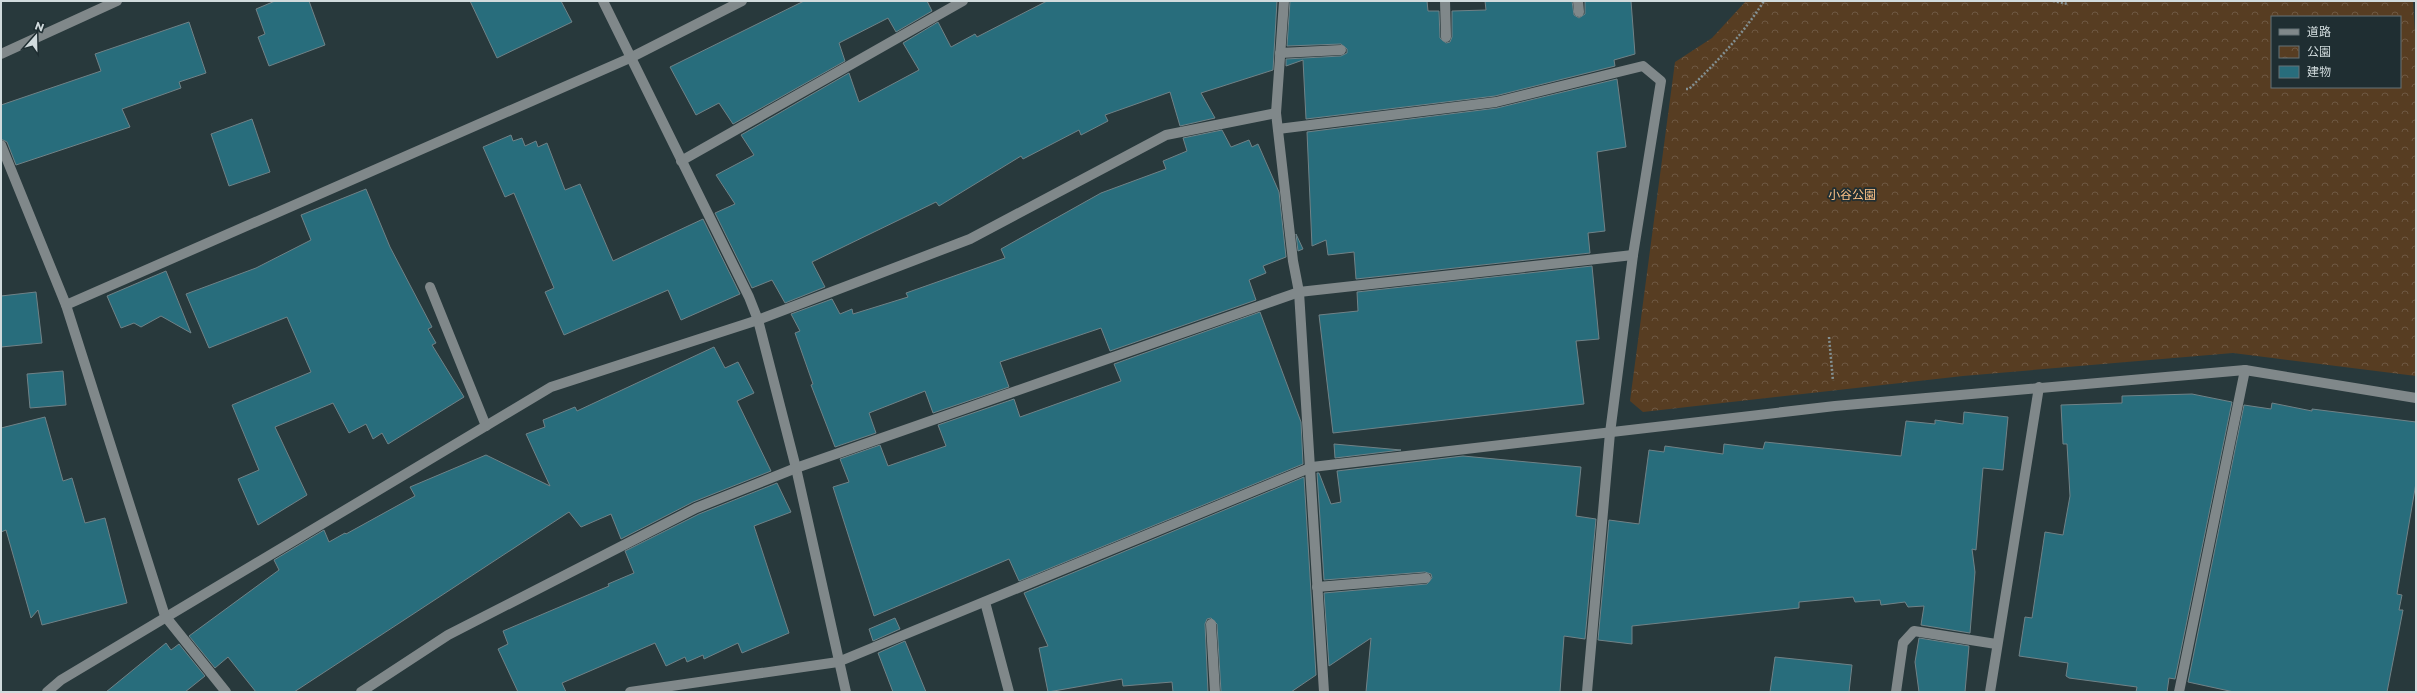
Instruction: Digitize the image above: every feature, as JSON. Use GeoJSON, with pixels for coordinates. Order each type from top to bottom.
{"type":"FeatureCollection","features":[{"type":"Feature","properties":{"kind":"street"},"geometry":{"type":"LineString","coordinates":[[1,54],[117,1]]}},
{"type":"Feature","properties":{"kind":"street"},"geometry":{"type":"LineString","coordinates":[[602,1],[749,297],[758,320],[796,468],[838,662],[846,692]]}},
{"type":"Feature","properties":{"kind":"street"},"geometry":{"type":"LineString","coordinates":[[66,304],[630,58],[742,1]]}},
{"type":"Feature","properties":{"kind":"street"},"geometry":{"type":"LineString","coordinates":[[682,161],[963,1]]}},
{"type":"Feature","properties":{"kind":"street"},"geometry":{"type":"LineString","coordinates":[[1284,1],[1276,113],[1299,292],[1312,467],[1317,587],[1324,692]]}},
{"type":"Feature","properties":{"kind":"street"},"geometry":{"type":"LineString","coordinates":[[1445,1],[1446,37]]}},
{"type":"Feature","properties":{"kind":"street"},"geometry":{"type":"LineString","coordinates":[[1578,1],[1579,12]]}},
{"type":"Feature","properties":{"kind":"street"},"geometry":{"type":"LineString","coordinates":[[1280,53],[1341,50]]}},
{"type":"Feature","properties":{"kind":"street"},"geometry":{"type":"LineString","coordinates":[[1278,129],[1496,102],[1643,66],[1661,81],[1633,255],[1610,433],[1587,692]]}},
{"type":"Feature","properties":{"kind":"street"},"geometry":{"type":"LineString","coordinates":[[47,692],[61,680],[166,616],[551,387],[758,320],[970,239],[1166,135],[1276,113]]}},
{"type":"Feature","properties":{"kind":"street"},"geometry":{"type":"LineString","coordinates":[[1,145],[66,304],[166,616],[226,692]]}},
{"type":"Feature","properties":{"kind":"street"},"geometry":{"type":"LineString","coordinates":[[361,692],[448,635],[696,508],[796,468],[1299,292],[1633,255]]}},
{"type":"Feature","properties":{"kind":"street"},"geometry":{"type":"LineString","coordinates":[[430,287],[486,426]]}},
{"type":"Feature","properties":{"kind":"street"},"geometry":{"type":"LineString","coordinates":[[2179,692],[2245,370]]}},
{"type":"Feature","properties":{"kind":"street"},"geometry":{"type":"LineString","coordinates":[[630,692],[838,662],[1312,467],[1835,406],[2245,370],[2416,398]]}},
{"type":"Feature","properties":{"kind":"street"},"geometry":{"type":"LineString","coordinates":[[1990,692],[1996,644],[2039,387]]}},
{"type":"Feature","properties":{"kind":"street"},"geometry":{"type":"LineString","coordinates":[[1317,587],[1426,578]]}},
{"type":"Feature","properties":{"kind":"street"},"geometry":{"type":"LineString","coordinates":[[985,602],[1009,692]]}},
{"type":"Feature","properties":{"kind":"street"},"geometry":{"type":"LineString","coordinates":[[1211,624],[1215,692]]}},
{"type":"Feature","properties":{"kind":"street"},"geometry":{"type":"LineString","coordinates":[[1896,692],[1903,643],[1914,631],[1996,644]]}},
{"type":"Feature","properties":{"kind":"path"},"geometry":{"type":"LineString","coordinates":[[1660,86],[1689,89],[1738,38],[1764,1]]}},
{"type":"Feature","properties":{"kind":"path"},"geometry":{"type":"LineString","coordinates":[[2054,1],[2068,4]]}},
{"type":"Feature","properties":{"kind":"path"},"geometry":{"type":"LineString","coordinates":[[1829,337],[1835,406]]}},
{"type":"Feature","properties":{"kind":"green space","name":"小谷公園"},"geometry":{"type":"Polygon","coordinates":[[[1746,1],[2413,1],[2416,48],[2416,376],[2233,353],[1963,376],[1643,412],[1630,401],[1675,62],[1712,38],[1746,1]]]}},
{"type":"Feature","properties":{"kind":"building"},"geometry":{"type":"Polygon","coordinates":[[[275,1],[309,1],[325,45],[269,66],[258,37],[265,34],[256,9],[275,1]]]}},
{"type":"Feature","properties":{"kind":"building"},"geometry":{"type":"Polygon","coordinates":[[[470,1],[561,1],[572,22],[497,58],[470,1]]]}},
{"type":"Feature","properties":{"kind":"building"},"geometry":{"type":"Polygon","coordinates":[[[804,1],[927,1],[932,11],[896,32],[888,18],[839,43],[845,61],[733,124],[719,103],[696,115],[670,67],[804,1]]]}},
{"type":"Feature","properties":{"kind":"building"},"geometry":{"type":"Polygon","coordinates":[[[1047,1],[1277,1],[1273,70],[1201,93],[1215,118],[1180,126],[1170,92],[1105,115],[1108,121],[1081,135],[1079,130],[1023,159],[1021,156],[939,206],[936,202],[812,262],[825,287],[785,303],[772,280],[752,288],[715,213],[735,204],[716,175],[754,155],[741,135],[849,73],[859,102],[919,70],[903,43],[938,22],[951,47],[975,34],[977,37],[1047,1]]]}},
{"type":"Feature","properties":{"kind":"building"},"geometry":{"type":"Polygon","coordinates":[[[1290,1],[1427,1],[1428,11],[1439,11],[1440,38],[1446,43],[1450,42],[1452,37],[1452,11],[1486,10],[1485,1],[1572,1],[1574,15],[1579,18],[1585,14],[1585,1],[1631,1],[1635,54],[1614,60],[1615,66],[1495,96],[1306,119],[1303,60],[1286,66],[1286,59],[1341,56],[1347,53],[1347,49],[1341,44],[1287,46],[1290,1]]]}},
{"type":"Feature","properties":{"kind":"building"},"geometry":{"type":"Polygon","coordinates":[[[189,22],[206,73],[179,82],[181,88],[122,109],[130,127],[16,165],[7,142],[1,139],[1,105],[101,71],[95,54],[189,22]]]}},
{"type":"Feature","properties":{"kind":"building"},"geometry":{"type":"Polygon","coordinates":[[[1617,79],[1626,147],[1597,152],[1605,231],[1588,233],[1590,253],[1356,279],[1354,252],[1328,255],[1326,240],[1312,246],[1307,132],[1497,108],[1617,79]]]}},
{"type":"Feature","properties":{"kind":"building"},"geometry":{"type":"Polygon","coordinates":[[[252,119],[270,172],[229,186],[211,134],[252,119]]]}},
{"type":"Feature","properties":{"kind":"building"},"geometry":{"type":"Polygon","coordinates":[[[1222,130],[1231,147],[1249,140],[1252,147],[1258,144],[1279,192],[1286,257],[1263,266],[1266,273],[1249,280],[1256,300],[1110,351],[1101,328],[1000,362],[1009,387],[933,413],[925,391],[869,413],[876,433],[835,447],[811,385],[813,384],[795,333],[800,331],[791,314],[832,299],[840,314],[852,309],[853,314],[908,297],[906,293],[1005,258],[1001,249],[1101,193],[1166,169],[1163,161],[1187,151],[1183,138],[1222,130]]]}},
{"type":"Feature","properties":{"kind":"building"},"geometry":{"type":"Polygon","coordinates":[[[511,135],[513,141],[522,138],[525,146],[536,141],[538,147],[547,143],[565,190],[580,184],[613,261],[703,219],[740,294],[681,320],[668,290],[564,335],[545,292],[554,288],[514,193],[505,197],[483,147],[511,135]]]}},
{"type":"Feature","properties":{"kind":"building"},"geometry":{"type":"Polygon","coordinates":[[[366,189],[390,247],[432,327],[428,329],[436,343],[432,345],[464,397],[388,444],[382,433],[373,439],[366,424],[349,433],[333,403],[275,427],[307,495],[258,525],[238,479],[259,470],[232,405],[311,372],[287,317],[209,348],[186,294],[256,268],[311,240],[301,215],[366,189]]]}},
{"type":"Feature","properties":{"kind":"building"},"geometry":{"type":"Polygon","coordinates":[[[1296,234],[1303,249],[1298,251],[1296,234]]]}},
{"type":"Feature","properties":{"kind":"building"},"geometry":{"type":"Polygon","coordinates":[[[1592,266],[1599,339],[1576,341],[1584,404],[1333,433],[1319,315],[1358,311],[1357,292],[1592,266]]]}},
{"type":"Feature","properties":{"kind":"building"},"geometry":{"type":"Polygon","coordinates":[[[166,271],[191,333],[161,316],[141,327],[134,323],[121,328],[107,296],[166,271]]]}},
{"type":"Feature","properties":{"kind":"building"},"geometry":{"type":"Polygon","coordinates":[[[36,292],[42,343],[1,347],[1,296],[36,292]]]}},
{"type":"Feature","properties":{"kind":"building"},"geometry":{"type":"Polygon","coordinates":[[[1260,312],[1301,422],[1303,464],[1019,581],[1009,559],[874,616],[833,487],[849,482],[840,459],[880,445],[888,466],[946,446],[938,425],[1014,399],[1020,417],[1121,381],[1114,364],[1260,312]]]}},
{"type":"Feature","properties":{"kind":"building"},"geometry":{"type":"Polygon","coordinates":[[[714,347],[725,368],[738,362],[754,393],[737,401],[771,471],[693,502],[621,539],[611,514],[581,527],[569,512],[294,692],[256,692],[228,657],[215,668],[189,636],[279,570],[274,560],[324,530],[329,542],[345,533],[346,534],[415,496],[410,487],[486,455],[550,486],[526,434],[545,427],[543,420],[575,407],[577,411],[714,347]]]}},
{"type":"Feature","properties":{"kind":"building"},"geometry":{"type":"Polygon","coordinates":[[[63,371],[66,405],[30,408],[27,374],[63,371]]]}},
{"type":"Feature","properties":{"kind":"building"},"geometry":{"type":"Polygon","coordinates":[[[2192,394],[2232,402],[2175,679],[2169,678],[2167,692],[2136,692],[2137,687],[2069,678],[2066,676],[2068,663],[2019,656],[2025,617],[2032,618],[2045,532],[2063,535],[2070,496],[2067,444],[2063,444],[2061,405],[2122,403],[2122,396],[2192,394]]]}},
{"type":"Feature","properties":{"kind":"building"},"geometry":{"type":"Polygon","coordinates":[[[2272,403],[2312,411],[2312,409],[2416,422],[2416,483],[2397,594],[2402,595],[2399,610],[2403,610],[2387,692],[2234,692],[2188,682],[2244,405],[2271,409],[2272,403]]]}},
{"type":"Feature","properties":{"kind":"building"},"geometry":{"type":"Polygon","coordinates":[[[1964,412],[2008,417],[2003,470],[1983,468],[1976,550],[1972,549],[1975,572],[1970,633],[1921,625],[1924,606],[1908,607],[1905,602],[1881,605],[1880,600],[1855,602],[1853,597],[1799,602],[1799,608],[1632,626],[1632,644],[1598,640],[1609,520],[1639,524],[1649,450],[1664,452],[1665,446],[1723,454],[1724,444],[1763,449],[1765,442],[1901,456],[1906,421],[1935,424],[1935,420],[1963,424],[1964,412]]]}},
{"type":"Feature","properties":{"kind":"building"},"geometry":{"type":"Polygon","coordinates":[[[45,417],[63,481],[72,478],[85,523],[105,518],[127,603],[42,625],[38,610],[31,618],[6,530],[1,532],[1,428],[45,417]]]}},
{"type":"Feature","properties":{"kind":"building"},"geometry":{"type":"Polygon","coordinates":[[[1334,444],[1401,450],[1335,458],[1334,444]]]}},
{"type":"Feature","properties":{"kind":"building"},"geometry":{"type":"Polygon","coordinates":[[[1463,456],[1581,467],[1576,516],[1596,519],[1585,639],[1564,636],[1560,692],[1366,692],[1371,638],[1329,666],[1324,593],[1427,584],[1432,578],[1431,574],[1425,572],[1324,580],[1317,473],[1319,473],[1331,504],[1341,502],[1337,471],[1463,456]]]}},
{"type":"Feature","properties":{"kind":"building"},"geometry":{"type":"Polygon","coordinates":[[[1304,477],[1316,675],[1291,692],[1221,692],[1217,624],[1211,618],[1207,619],[1205,624],[1208,692],[1173,692],[1172,682],[1123,686],[1122,679],[1048,692],[1039,648],[1048,646],[1024,593],[1304,477]]]}},
{"type":"Feature","properties":{"kind":"building"},"geometry":{"type":"Polygon","coordinates":[[[777,483],[791,512],[754,526],[789,633],[742,653],[738,643],[704,659],[703,655],[687,662],[685,657],[666,666],[655,643],[562,683],[566,692],[518,692],[498,649],[508,644],[503,631],[609,586],[608,584],[634,573],[625,551],[699,514],[777,483]]]}},
{"type":"Feature","properties":{"kind":"building"},"geometry":{"type":"Polygon","coordinates":[[[895,618],[900,629],[873,641],[869,629],[895,618]]]}},
{"type":"Feature","properties":{"kind":"building"},"geometry":{"type":"Polygon","coordinates":[[[1919,638],[1969,646],[1965,692],[1919,692],[1915,662],[1919,638]]]}},
{"type":"Feature","properties":{"kind":"building"},"geometry":{"type":"Polygon","coordinates":[[[905,641],[926,692],[893,692],[878,653],[905,641]]]}},
{"type":"Feature","properties":{"kind":"building"},"geometry":{"type":"Polygon","coordinates":[[[166,643],[171,650],[179,644],[205,676],[185,692],[106,692],[166,643]]]}},
{"type":"Feature","properties":{"kind":"building"},"geometry":{"type":"Polygon","coordinates":[[[1775,657],[1852,665],[1849,692],[1770,692],[1775,657]]]}}]}
